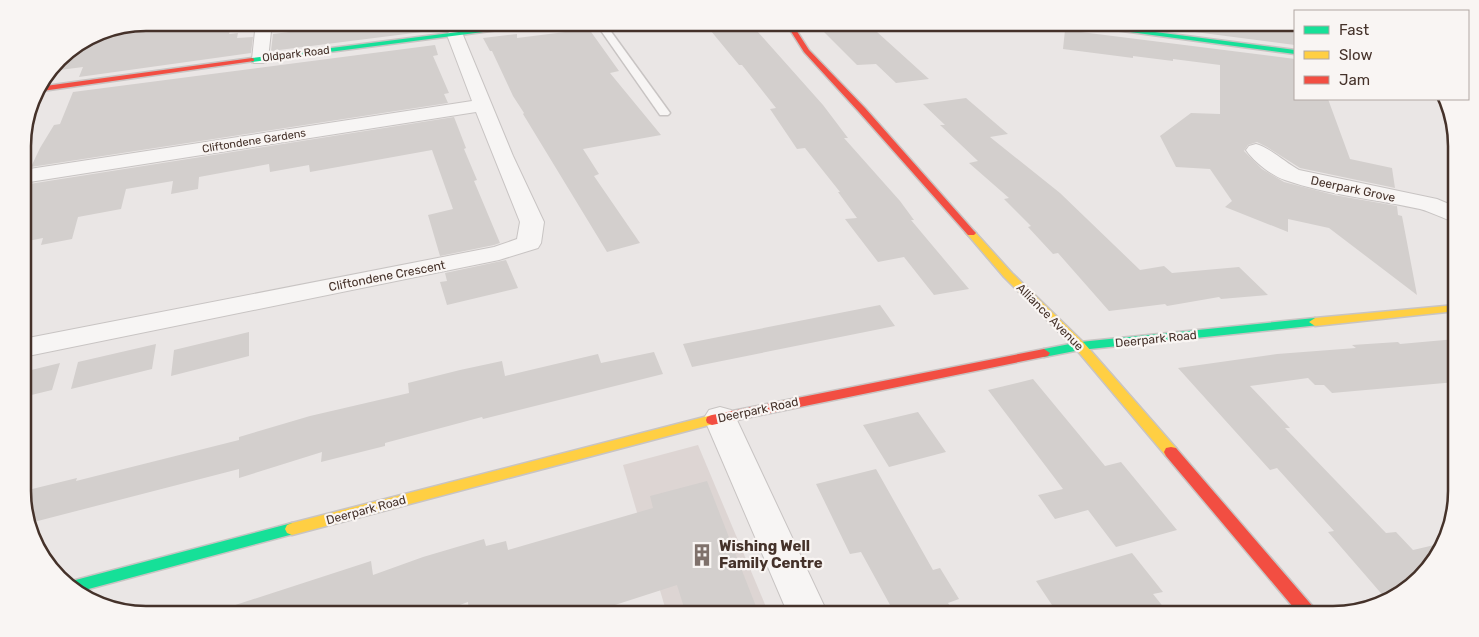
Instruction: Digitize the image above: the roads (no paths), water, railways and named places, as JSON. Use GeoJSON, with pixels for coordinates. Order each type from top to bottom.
{"type":"FeatureCollection","features":[{"type":"Feature","properties":{"kind":"street"},"geometry":{"type":"LineString","coordinates":[[260,59],[263,31]]}},
{"type":"Feature","properties":{"kind":"street","name":"Oldpark Road"},"geometry":{"type":"LineString","coordinates":[[47,89],[479,31]]}},
{"type":"Feature","properties":{"kind":"street","name":"Alliance Avenue"},"geometry":{"type":"LineString","coordinates":[[794,31],[806,51],[862,110],[1008,275],[1080,346],[1302,606]]}},
{"type":"Feature","properties":{"kind":"street"},"geometry":{"type":"LineString","coordinates":[[1129,31],[1294,52]]}},
{"type":"Feature","properties":{"kind":"street","name":"Cliftondene Crescent"},"geometry":{"type":"LineString","coordinates":[[31,346],[499,254],[529,244],[532,222],[503,156],[455,35]]}},
{"type":"Feature","properties":{"kind":"street","name":"Cliftondene Gardens"},"geometry":{"type":"LineString","coordinates":[[31,176],[484,105]]}},
{"type":"Feature","properties":{"kind":"street","name":"Deerpark Grove"},"geometry":{"type":"LineString","coordinates":[[1256,150],[1275,166],[1291,175],[1313,182],[1429,204],[1448,212]]}},
{"type":"Feature","properties":{"kind":"street","name":"Deerpark Road"},"geometry":{"type":"LineString","coordinates":[[80,584],[720,418],[1080,346],[1448,309]]}},
{"type":"Feature","properties":{"kind":"street"},"geometry":{"type":"LineString","coordinates":[[720,418],[804,606]]}},
{"type":"Feature","properties":{"kind":"lane"},"geometry":{"type":"LineString","coordinates":[[605,31],[664,113]]}},
{"type":"Feature","properties":{"kind":"place","name":"Wishing Well Family Centre"},"geometry":{"type":"Point","coordinates":[702,555]}}]}
